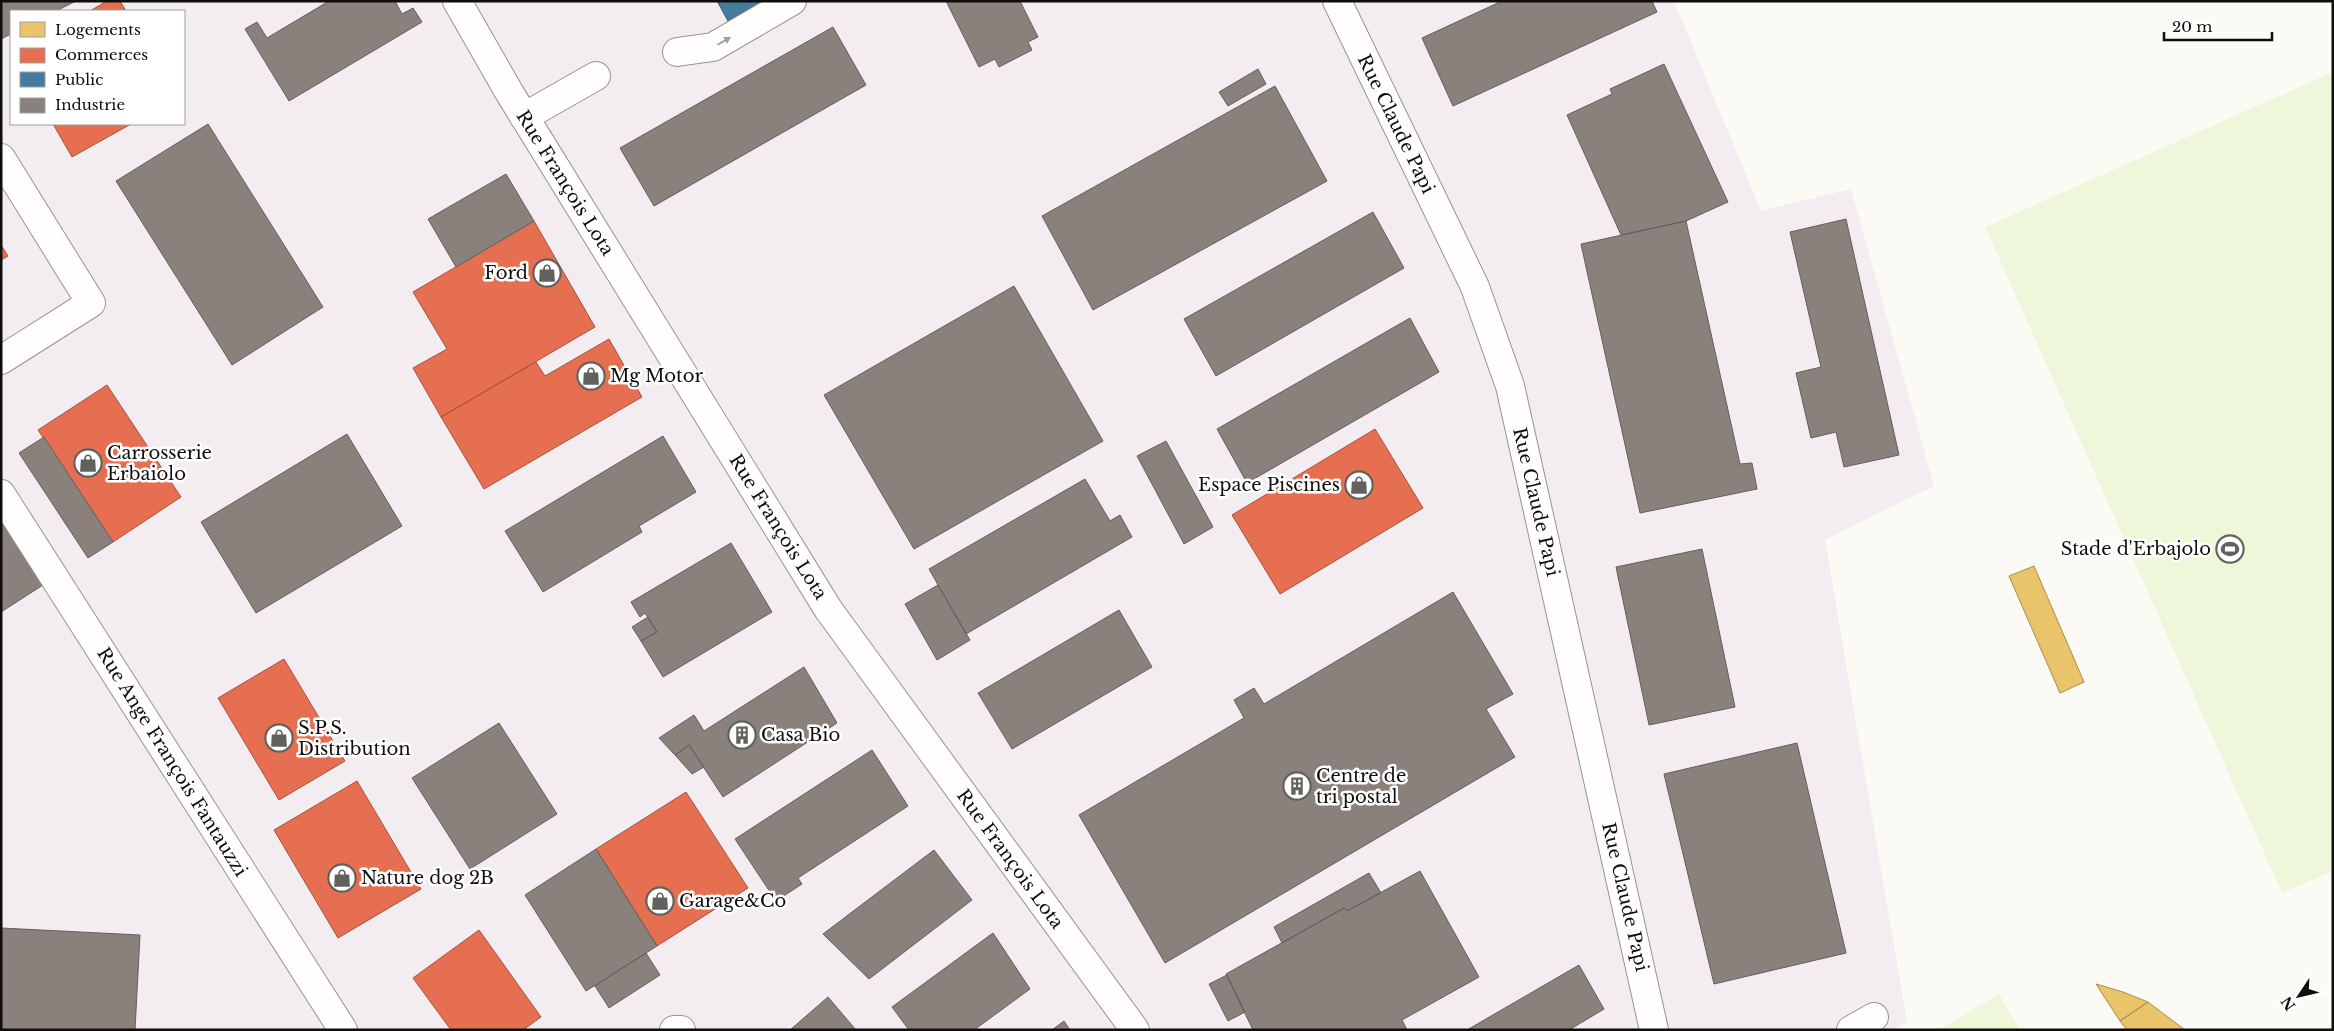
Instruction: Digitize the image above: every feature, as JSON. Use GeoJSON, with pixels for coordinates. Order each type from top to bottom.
{"type":"FeatureCollection","features":[{"type":"Feature","properties":{"kind":"street","name":"Rue François Lota"},"geometry":{"type":"LineString","coordinates":[[457,1],[524,117],[828,609],[1135,1030]]}},
{"type":"Feature","properties":{"kind":"street"},"geometry":{"type":"LineString","coordinates":[[677,52],[713,47],[792,1]]}},
{"type":"Feature","properties":{"kind":"street","name":"Rue Claude Papi"},"geometry":{"type":"LineString","coordinates":[[1337,1],[1474,287],[1510,386],[1654,1030]]}},
{"type":"Feature","properties":{"kind":"street"},"geometry":{"type":"LineString","coordinates":[[524,117],[596,76]]}},
{"type":"Feature","properties":{"kind":"street"},"geometry":{"type":"LineString","coordinates":[[1,158],[91,303],[1,360]]}},
{"type":"Feature","properties":{"kind":"street","name":"Rue Ange François Fantauzzi"},"geometry":{"type":"LineString","coordinates":[[1,494],[343,1030]]}},
{"type":"Feature","properties":{"kind":"street"},"geometry":{"type":"LineString","coordinates":[[674,1030],[681,1030]]}},
{"type":"Feature","properties":{"kind":"shaded area"},"geometry":{"type":"Polygon","coordinates":[[[1,1],[1674,1],[1761,211],[1851,189],[1934,486],[1825,540],[1907,1022],[1894,1030],[1,1030],[1,1]]]}},
{"type":"Feature","properties":{"kind":"green space","name":"Stade d'Erbajolo"},"geometry":{"type":"Polygon","coordinates":[[[2333,72],[2333,871],[2282,893],[1985,227],[2333,72]]]}},
{"type":"Feature","properties":{"kind":"green space"},"geometry":{"type":"Polygon","coordinates":[[[1999,994],[2020,1030],[1938,1030],[1999,994]]]}},
{"type":"Feature","properties":{"kind":"building: Logements"},"geometry":{"type":"Polygon","coordinates":[[[2034,566],[2084,682],[2060,693],[2009,576],[2034,566]]]}},
{"type":"Feature","properties":{"kind":"building: Logements"},"geometry":{"type":"Polygon","coordinates":[[[2096,984],[2123,992],[2148,1002],[2120,1021],[2096,984]]]}},
{"type":"Feature","properties":{"kind":"building: Logements"},"geometry":{"type":"Polygon","coordinates":[[[2148,1002],[2185,1030],[2127,1030],[2120,1021],[2148,1002]]]}},
{"type":"Feature","properties":{"kind":"building: Commerces"},"geometry":{"type":"Polygon","coordinates":[[[107,1],[120,1],[125,10],[92,10],[107,1]]]}},
{"type":"Feature","properties":{"kind":"building: Commerces"},"geometry":{"type":"Polygon","coordinates":[[[54,125],[129,125],[72,157],[54,125]]]}},
{"type":"Feature","properties":{"kind":"building: Commerces"},"geometry":{"type":"Polygon","coordinates":[[[534,221],[595,327],[441,417],[413,368],[447,349],[413,292],[534,221]]]}},
{"type":"Feature","properties":{"kind":"building: Commerces"},"geometry":{"type":"Polygon","coordinates":[[[1,245],[8,256],[1,260],[1,245]]]}},
{"type":"Feature","properties":{"kind":"building: Commerces"},"geometry":{"type":"Polygon","coordinates":[[[609,339],[642,397],[484,489],[441,417],[536,362],[545,376],[609,339]]]}},
{"type":"Feature","properties":{"kind":"building: Commerces"},"geometry":{"type":"Polygon","coordinates":[[[107,385],[181,497],[113,542],[38,430],[107,385]]]}},
{"type":"Feature","properties":{"kind":"building: Commerces"},"geometry":{"type":"Polygon","coordinates":[[[1375,429],[1423,508],[1280,594],[1232,515],[1375,429]]]}},
{"type":"Feature","properties":{"kind":"building: Commerces"},"geometry":{"type":"Polygon","coordinates":[[[284,659],[345,761],[279,800],[218,698],[284,659]]]}},
{"type":"Feature","properties":{"kind":"building: Commerces"},"geometry":{"type":"Polygon","coordinates":[[[357,781],[421,889],[338,938],[274,830],[357,781]]]}},
{"type":"Feature","properties":{"kind":"building: Commerces"},"geometry":{"type":"Polygon","coordinates":[[[686,792],[748,888],[657,946],[596,849],[686,792]]]}},
{"type":"Feature","properties":{"kind":"building: Commerces"},"geometry":{"type":"Polygon","coordinates":[[[479,930],[541,1017],[523,1030],[451,1030],[413,978],[479,930]]]}},
{"type":"Feature","properties":{"kind":"building: Public"},"geometry":{"type":"Polygon","coordinates":[[[717,1],[764,1],[728,21],[717,1]]]}},
{"type":"Feature","properties":{"kind":"building: Industrie"},"geometry":{"type":"Polygon","coordinates":[[[1,1],[76,1],[58,10],[10,10],[10,34],[1,39],[1,1]]]}},
{"type":"Feature","properties":{"kind":"building: Industrie"},"geometry":{"type":"Polygon","coordinates":[[[329,1],[395,1],[402,14],[413,8],[422,22],[289,101],[245,29],[257,22],[267,38],[329,1]]]}},
{"type":"Feature","properties":{"kind":"building: Industrie"},"geometry":{"type":"Polygon","coordinates":[[[946,1],[1020,1],[1038,37],[1028,42],[1032,50],[999,67],[995,59],[979,67],[946,1]]]}},
{"type":"Feature","properties":{"kind":"building: Industrie"},"geometry":{"type":"Polygon","coordinates":[[[1502,1],[1652,1],[1657,12],[1453,106],[1422,38],[1502,1]]]}},
{"type":"Feature","properties":{"kind":"building: Industrie"},"geometry":{"type":"Polygon","coordinates":[[[833,27],[866,85],[654,206],[620,148],[833,27]]]}},
{"type":"Feature","properties":{"kind":"building: Industrie"},"geometry":{"type":"Polygon","coordinates":[[[1664,64],[1728,202],[1686,221],[1621,235],[1567,115],[1612,94],[1610,89],[1664,64]]]}},
{"type":"Feature","properties":{"kind":"building: Industrie"},"geometry":{"type":"Polygon","coordinates":[[[1258,69],[1266,84],[1228,106],[1219,92],[1258,69]]]}},
{"type":"Feature","properties":{"kind":"building: Industrie"},"geometry":{"type":"Polygon","coordinates":[[[1275,86],[1327,181],[1093,310],[1042,216],[1275,86]]]}},
{"type":"Feature","properties":{"kind":"building: Industrie"},"geometry":{"type":"Polygon","coordinates":[[[208,124],[323,307],[232,365],[116,181],[208,124]]]}},
{"type":"Feature","properties":{"kind":"building: Industrie"},"geometry":{"type":"Polygon","coordinates":[[[506,174],[534,221],[456,267],[428,219],[506,174]]]}},
{"type":"Feature","properties":{"kind":"building: Industrie"},"geometry":{"type":"Polygon","coordinates":[[[1373,212],[1404,268],[1216,376],[1184,319],[1373,212]]]}},
{"type":"Feature","properties":{"kind":"building: Industrie"},"geometry":{"type":"Polygon","coordinates":[[[1846,219],[1899,455],[1844,467],[1836,432],[1811,438],[1796,373],[1821,367],[1790,232],[1846,219]]]}},
{"type":"Feature","properties":{"kind":"building: Industrie"},"geometry":{"type":"Polygon","coordinates":[[[1686,221],[1740,464],[1752,463],[1757,489],[1640,513],[1581,244],[1686,221]]]}},
{"type":"Feature","properties":{"kind":"building: Industrie"},"geometry":{"type":"Polygon","coordinates":[[[1014,286],[1103,441],[914,549],[824,395],[1014,286]]]}},
{"type":"Feature","properties":{"kind":"building: Industrie"},"geometry":{"type":"Polygon","coordinates":[[[1410,318],[1439,372],[1247,483],[1217,429],[1410,318]]]}},
{"type":"Feature","properties":{"kind":"building: Industrie"},"geometry":{"type":"Polygon","coordinates":[[[347,434],[402,526],[256,613],[201,522],[347,434]]]}},
{"type":"Feature","properties":{"kind":"building: Industrie"},"geometry":{"type":"Polygon","coordinates":[[[663,436],[696,492],[639,526],[642,532],[543,592],[505,531],[663,436]]]}},
{"type":"Feature","properties":{"kind":"building: Industrie"},"geometry":{"type":"Polygon","coordinates":[[[44,437],[113,542],[88,558],[19,453],[44,437]]]}},
{"type":"Feature","properties":{"kind":"building: Industrie"},"geometry":{"type":"Polygon","coordinates":[[[1166,441],[1213,527],[1184,544],[1137,456],[1166,441]]]}},
{"type":"Feature","properties":{"kind":"building: Industrie"},"geometry":{"type":"Polygon","coordinates":[[[1085,479],[1110,521],[1120,515],[1132,537],[966,634],[929,569],[1085,479]]]}},
{"type":"Feature","properties":{"kind":"building: Industrie"},"geometry":{"type":"Polygon","coordinates":[[[1,521],[43,585],[1,612],[1,521]]]}},
{"type":"Feature","properties":{"kind":"building: Industrie"},"geometry":{"type":"Polygon","coordinates":[[[731,543],[772,612],[663,677],[641,641],[657,632],[645,613],[640,617],[631,602],[731,543]]]}},
{"type":"Feature","properties":{"kind":"building: Industrie"},"geometry":{"type":"Polygon","coordinates":[[[1702,549],[1735,707],[1649,725],[1616,567],[1702,549]]]}},
{"type":"Feature","properties":{"kind":"building: Industrie"},"geometry":{"type":"Polygon","coordinates":[[[938,585],[970,640],[937,660],[905,604],[938,585]]]}},
{"type":"Feature","properties":{"kind":"building: Industrie","name":"Centre de tri postal"},"geometry":{"type":"Polygon","coordinates":[[[1453,592],[1513,694],[1486,709],[1515,757],[1165,963],[1079,815],[1244,718],[1234,700],[1254,688],[1264,704],[1453,592]]]}},
{"type":"Feature","properties":{"kind":"building: Industrie"},"geometry":{"type":"Polygon","coordinates":[[[1119,610],[1152,667],[1012,749],[978,693],[1119,610]]]}},
{"type":"Feature","properties":{"kind":"building: Industrie"},"geometry":{"type":"Polygon","coordinates":[[[648,617],[657,632],[641,641],[632,627],[648,617]]]}},
{"type":"Feature","properties":{"kind":"building: Industrie","name":"Casa Bio"},"geometry":{"type":"Polygon","coordinates":[[[804,667],[837,723],[723,797],[689,745],[675,755],[659,738],[694,715],[704,731],[804,667]]]}},
{"type":"Feature","properties":{"kind":"building: Industrie"},"geometry":{"type":"Polygon","coordinates":[[[499,723],[557,814],[470,869],[412,778],[499,723]]]}},
{"type":"Feature","properties":{"kind":"building: Industrie"},"geometry":{"type":"Polygon","coordinates":[[[1797,743],[1846,953],[1714,984],[1664,774],[1797,743]]]}},
{"type":"Feature","properties":{"kind":"building: Industrie"},"geometry":{"type":"Polygon","coordinates":[[[689,745],[704,767],[692,774],[675,755],[689,745]]]}},
{"type":"Feature","properties":{"kind":"building: Industrie"},"geometry":{"type":"Polygon","coordinates":[[[872,750],[908,806],[798,878],[802,884],[776,901],[735,839],[872,750]]]}},
{"type":"Feature","properties":{"kind":"building: Industrie"},"geometry":{"type":"Polygon","coordinates":[[[596,849],[657,946],[586,991],[525,895],[596,849]]]}},
{"type":"Feature","properties":{"kind":"building: Industrie"},"geometry":{"type":"Polygon","coordinates":[[[934,850],[972,900],[869,979],[823,934],[934,850]]]}},
{"type":"Feature","properties":{"kind":"building: Industrie"},"geometry":{"type":"Polygon","coordinates":[[[1420,871],[1479,977],[1402,1020],[1407,1030],[1253,1030],[1226,974],[1344,908],[1347,911],[1420,871]]]}},
{"type":"Feature","properties":{"kind":"building: Industrie"},"geometry":{"type":"Polygon","coordinates":[[[1369,873],[1381,893],[1347,911],[1344,908],[1282,943],[1274,927],[1369,873]]]}},
{"type":"Feature","properties":{"kind":"building: Industrie"},"geometry":{"type":"Polygon","coordinates":[[[1,928],[140,935],[135,1030],[1,1030],[1,928]]]}},
{"type":"Feature","properties":{"kind":"building: Industrie"},"geometry":{"type":"Polygon","coordinates":[[[993,933],[1030,989],[974,1030],[909,1030],[892,1007],[993,933]]]}},
{"type":"Feature","properties":{"kind":"building: Industrie"},"geometry":{"type":"Polygon","coordinates":[[[646,953],[660,975],[609,1008],[595,986],[646,953]]]}},
{"type":"Feature","properties":{"kind":"building: Industrie"},"geometry":{"type":"Polygon","coordinates":[[[1579,965],[1604,1009],[1569,1030],[1467,1030],[1579,965]]]}},
{"type":"Feature","properties":{"kind":"building: Industrie"},"geometry":{"type":"Polygon","coordinates":[[[1227,975],[1245,1012],[1228,1021],[1209,984],[1227,975]]]}},
{"type":"Feature","properties":{"kind":"building: Industrie"},"geometry":{"type":"Polygon","coordinates":[[[828,997],[856,1030],[790,1030],[828,997]]]}},
{"type":"Feature","properties":{"kind":"building: Industrie"},"geometry":{"type":"Polygon","coordinates":[[[1064,1021],[1070,1030],[1052,1030],[1064,1021]]]}},
{"type":"Feature","properties":{"kind":"place","name":"Ford"},"geometry":{"type":"Point","coordinates":[547,273]}},
{"type":"Feature","properties":{"kind":"place","name":"Mg Motor"},"geometry":{"type":"Point","coordinates":[591,376]}},
{"type":"Feature","properties":{"kind":"place","name":"Carrosserie Erbaiolo"},"geometry":{"type":"Point","coordinates":[88,463]}},
{"type":"Feature","properties":{"kind":"place","name":"Espace Piscines"},"geometry":{"type":"Point","coordinates":[1359,485]}},
{"type":"Feature","properties":{"kind":"place","name":"Stade d'Erbajolo"},"geometry":{"type":"Point","coordinates":[2230,549]}},
{"type":"Feature","properties":{"kind":"place","name":"Casa Bio"},"geometry":{"type":"Point","coordinates":[742,735]}},
{"type":"Feature","properties":{"kind":"place","name":"S.P.S. Distribution"},"geometry":{"type":"Point","coordinates":[279,738]}},
{"type":"Feature","properties":{"kind":"place","name":"Centre de tri postal"},"geometry":{"type":"Point","coordinates":[1297,786]}},
{"type":"Feature","properties":{"kind":"place","name":"Nature dog 2B"},"geometry":{"type":"Point","coordinates":[342,878]}},
{"type":"Feature","properties":{"kind":"place","name":"Garage&Co"},"geometry":{"type":"Point","coordinates":[660,901]}}]}
